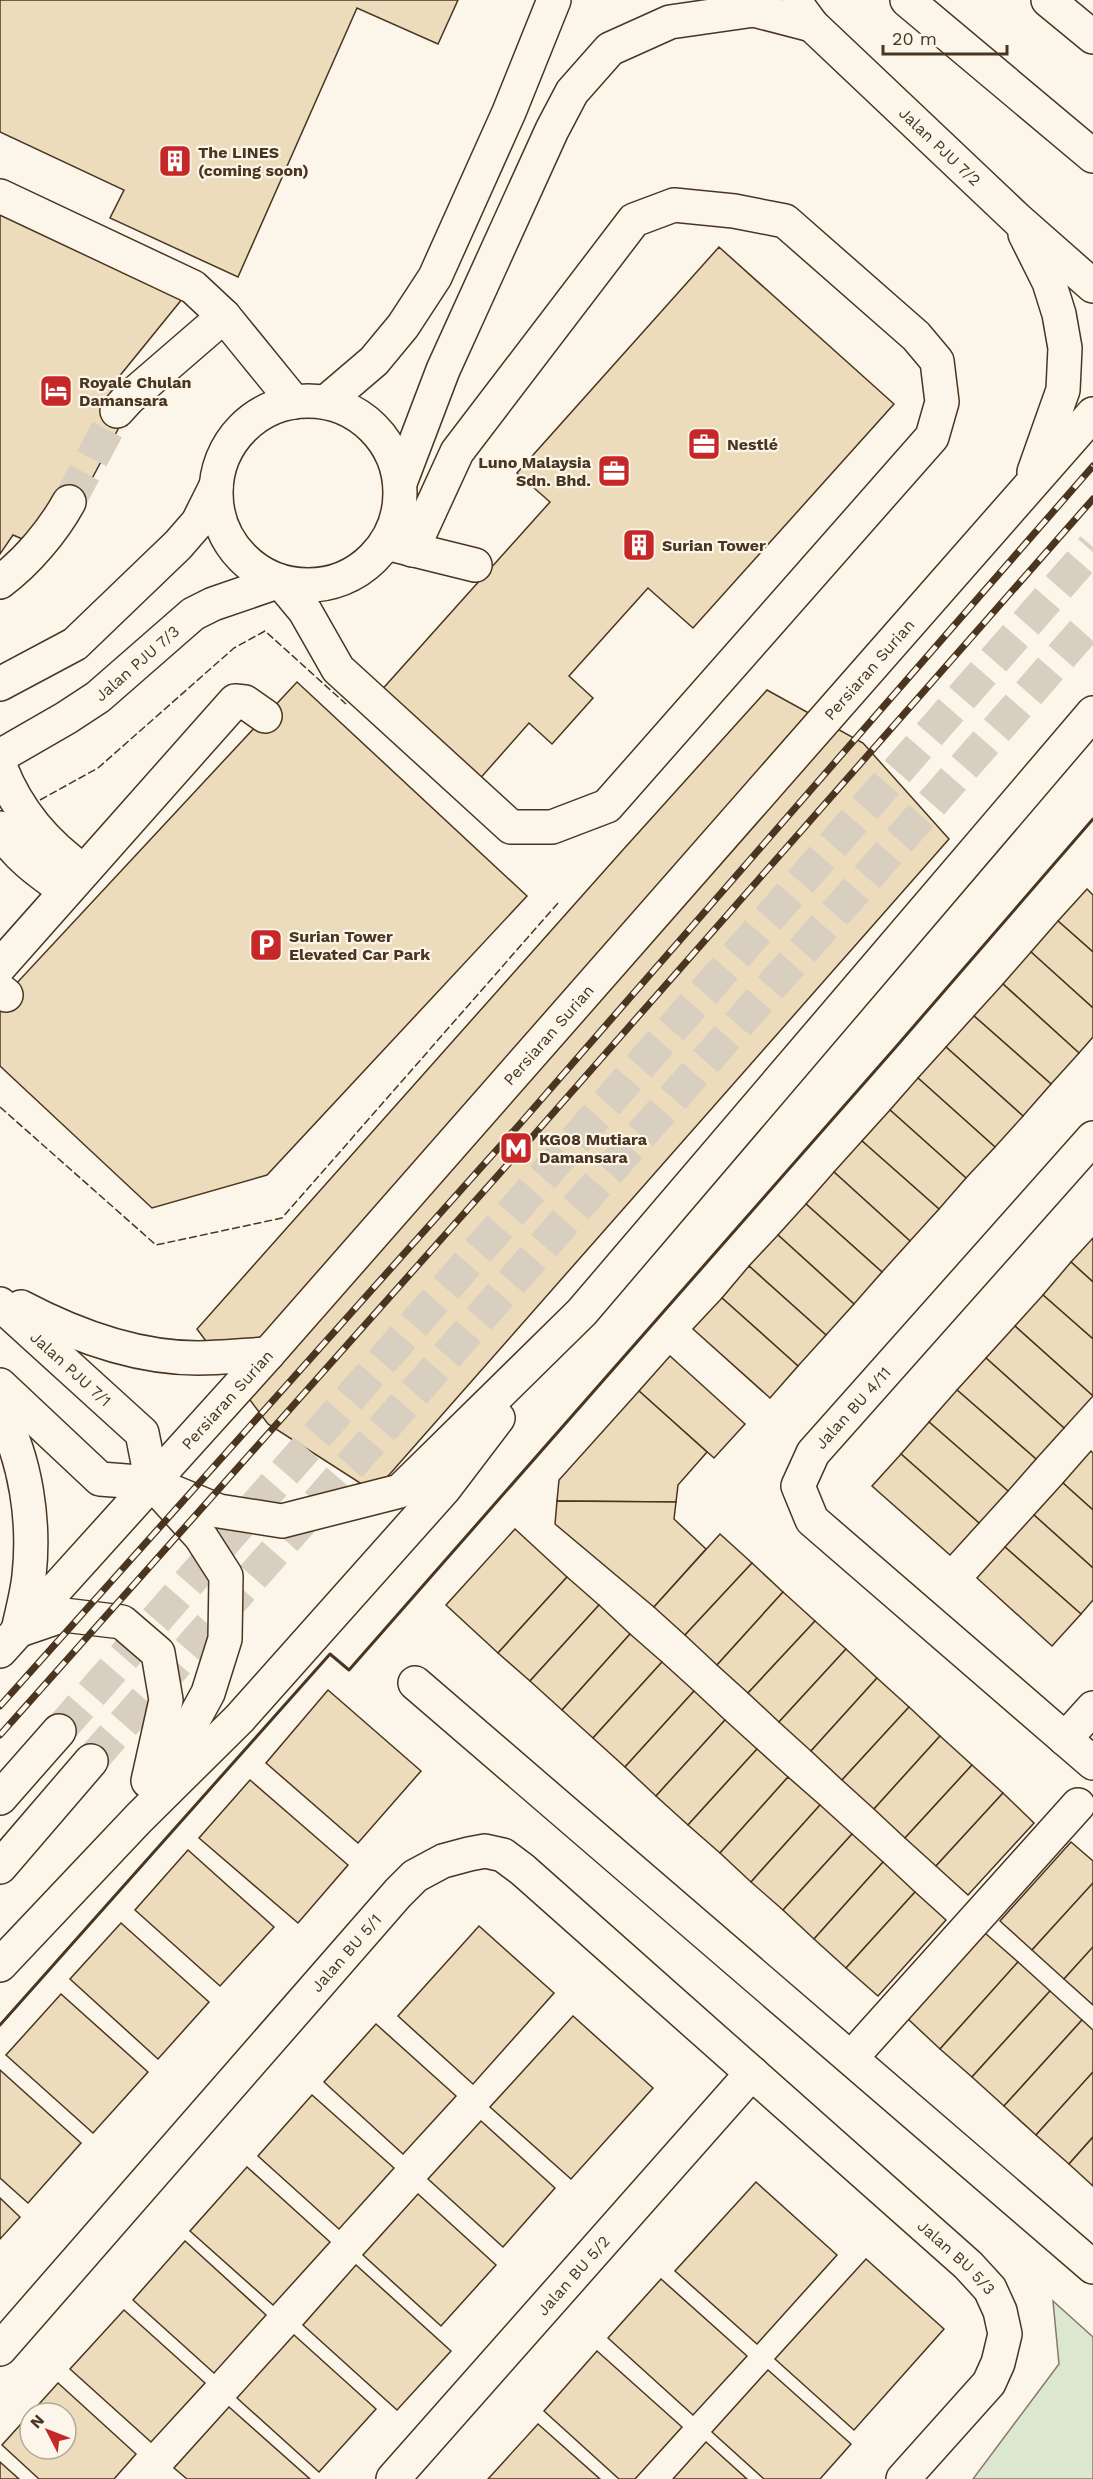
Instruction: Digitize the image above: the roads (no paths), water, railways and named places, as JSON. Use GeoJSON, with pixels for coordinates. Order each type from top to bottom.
{"type":"FeatureCollection","features":[{"type":"Feature","properties":{"kind":"street"},"geometry":{"type":"LineString","coordinates":[[0,684],[75,644],[178,545],[198,522],[216,486],[223,456],[240,430],[265,411],[310,402],[374,361],[403,326],[435,278],[509,112],[554,0]]}},
{"type":"Feature","properties":{"kind":"street"},"geometry":{"type":"LineString","coordinates":[[907,0],[1093,156]]}},
{"type":"Feature","properties":{"kind":"street"},"geometry":{"type":"LineString","coordinates":[[1048,0],[1093,37]]}},
{"type":"Feature","properties":{"kind":"street"},"geometry":{"type":"LineString","coordinates":[[399,546],[400,483],[443,370],[552,130],[572,92],[610,49],[670,22],[754,10],[803,12]]}},
{"type":"Feature","properties":{"kind":"street","name":"Jalan PJU 7/2"},"geometry":{"type":"LineString","coordinates":[[803,12],[1018,220],[1093,286]]}},
{"type":"Feature","properties":{"kind":"street"},"geometry":{"type":"LineString","coordinates":[[0,196],[193,287],[310,402],[353,412],[376,430],[392,454],[400,483]]}},
{"type":"Feature","properties":{"kind":"street"},"geometry":{"type":"LineString","coordinates":[[216,486],[218,518],[231,545],[252,568],[280,581],[309,586],[339,580],[399,546],[457,452],[634,220],[674,205],[734,211],[785,221],[916,336],[937,361],[942,402],[932,437],[608,806],[552,827],[511,827],[338,669],[305,611],[280,581]]}},
{"type":"Feature","properties":{"kind":"street"},"geometry":{"type":"LineString","coordinates":[[1018,220],[1049,282],[1059,314],[1065,348],[1063,390],[1028,488]]}},
{"type":"Feature","properties":{"kind":"street"},"geometry":{"type":"LineString","coordinates":[[117,411],[224,316]]}},
{"type":"Feature","properties":{"kind":"street","name":"Persiaran Surian"},"geometry":{"type":"LineString","coordinates":[[9,1641],[268,1354],[1093,414]]}},
{"type":"Feature","properties":{"kind":"street"},"geometry":{"type":"LineString","coordinates":[[0,582],[12,573],[59,520],[69,502]]}},
{"type":"Feature","properties":{"kind":"street"},"geometry":{"type":"LineString","coordinates":[[399,546],[475,565]]}},
{"type":"Feature","properties":{"kind":"street","name":"Jalan PJU 7/3"},"geometry":{"type":"LineString","coordinates":[[0,756],[98,697],[193,614],[213,604],[280,581]]}},
{"type":"Feature","properties":{"kind":"street"},"geometry":{"type":"LineString","coordinates":[[2,983],[75,881],[235,701],[245,702],[265,716]]}},
{"type":"Feature","properties":{"kind":"street"},"geometry":{"type":"LineString","coordinates":[[0,1965],[140,1818],[240,1718],[436,1497],[575,1320],[1093,713]]}},
{"type":"Feature","properties":{"kind":"street"},"geometry":{"type":"LineString","coordinates":[[0,766],[20,809],[39,834],[61,855],[75,881]]}},
{"type":"Feature","properties":{"kind":"street"},"geometry":{"type":"LineString","coordinates":[[0,828],[33,867],[75,881]]}},
{"type":"Feature","properties":{"kind":"street","name":"Jalan BU 4/11"},"geometry":{"type":"LineString","coordinates":[[1093,1138],[813,1452],[798,1486],[812,1520],[1093,1763]]}},
{"type":"Feature","properties":{"kind":"street"},"geometry":{"type":"LineString","coordinates":[[0,1295],[59,1327],[104,1343],[150,1354],[198,1359],[268,1354]]}},
{"type":"Feature","properties":{"kind":"street","name":"Jalan PJU 7/1"},"geometry":{"type":"LineString","coordinates":[[0,1304],[142,1433],[152,1483]]}},
{"type":"Feature","properties":{"kind":"street"},"geometry":{"type":"LineString","coordinates":[[0,1385],[100,1479],[152,1483],[219,1511],[282,1521],[400,1491],[575,1320]]}},
{"type":"Feature","properties":{"kind":"street"},"geometry":{"type":"LineString","coordinates":[[0,1411],[7,1425],[22,1472],[30,1522],[29,1576],[9,1641]]}},
{"type":"Feature","properties":{"kind":"street"},"geometry":{"type":"LineString","coordinates":[[140,1818],[208,1693],[225,1639],[226,1576],[201,1537],[152,1483]]}},
{"type":"Feature","properties":{"kind":"street"},"geometry":{"type":"LineString","coordinates":[[9,1641],[64,1615],[122,1622],[158,1653],[166,1700],[140,1818]]}},
{"type":"Feature","properties":{"kind":"street"},"geometry":{"type":"LineString","coordinates":[[415,1683],[1093,2267]]}},
{"type":"Feature","properties":{"kind":"street"},"geometry":{"type":"LineString","coordinates":[[1065,1739],[1093,1708]]}},
{"type":"Feature","properties":{"kind":"street"},"geometry":{"type":"LineString","coordinates":[[0,1798],[59,1731]]}},
{"type":"Feature","properties":{"kind":"street"},"geometry":{"type":"LineString","coordinates":[[0,1867],[91,1761]]}},
{"type":"Feature","properties":{"kind":"street"},"geometry":{"type":"LineString","coordinates":[[851,2058],[1078,1805]]}},
{"type":"Feature","properties":{"kind":"street","name":"Jalan BU 5/1"},"geometry":{"type":"LineString","coordinates":[[0,2349],[398,1893],[415,1876],[443,1861],[485,1851],[503,1855],[523,1870],[752,2073]]}},
{"type":"Feature","properties":{"kind":"street","name":"Jalan BU 5/2"},"geometry":{"type":"LineString","coordinates":[[393,2479],[752,2073]]}},
{"type":"Feature","properties":{"kind":"street","name":"Jalan BU 5/3"},"geometry":{"type":"LineString","coordinates":[[752,2073],[968,2265],[990,2289],[1000,2311],[1005,2334],[999,2363],[989,2383],[903,2479]]}},
{"type":"Feature","properties":{"kind":"tunnel"},"geometry":{"type":"LineString","coordinates":[[69,502],[117,411]]}},
{"type":"Feature","properties":{"kind":"tunnel"},"geometry":{"type":"LineString","coordinates":[[59,1731],[1093,547]]}},
{"type":"Feature","properties":{"kind":"tunnel"},"geometry":{"type":"LineString","coordinates":[[91,1761],[1093,620]]}},
{"type":"Feature","properties":{"kind":"railway"},"geometry":{"type":"LineString","coordinates":[[0,1706],[519,1125],[1093,466]]}},
{"type":"Feature","properties":{"kind":"railway"},"geometry":{"type":"LineString","coordinates":[[0,1735],[533,1136],[1093,499]]}},
{"type":"Feature","properties":{"kind":"place","name":"The LINES (coming soon)"},"geometry":{"type":"Point","coordinates":[175,161]}},
{"type":"Feature","properties":{"kind":"place","name":"Royale Chulan Damansara"},"geometry":{"type":"Point","coordinates":[56,391]}},
{"type":"Feature","properties":{"kind":"place","name":"Nestlé"},"geometry":{"type":"Point","coordinates":[704,444]}},
{"type":"Feature","properties":{"kind":"place","name":"Luno Malaysia Sdn. Bhd."},"geometry":{"type":"Point","coordinates":[614,471]}},
{"type":"Feature","properties":{"kind":"place","name":"Surian Tower"},"geometry":{"type":"Point","coordinates":[639,545]}},
{"type":"Feature","properties":{"kind":"place","name":"Surian Tower Elevated Car Park"},"geometry":{"type":"Point","coordinates":[266,945]}},
{"type":"Feature","properties":{"kind":"place","name":"KG08 Mutiara Damansara"},"geometry":{"type":"Point","coordinates":[516,1148]}}]}
